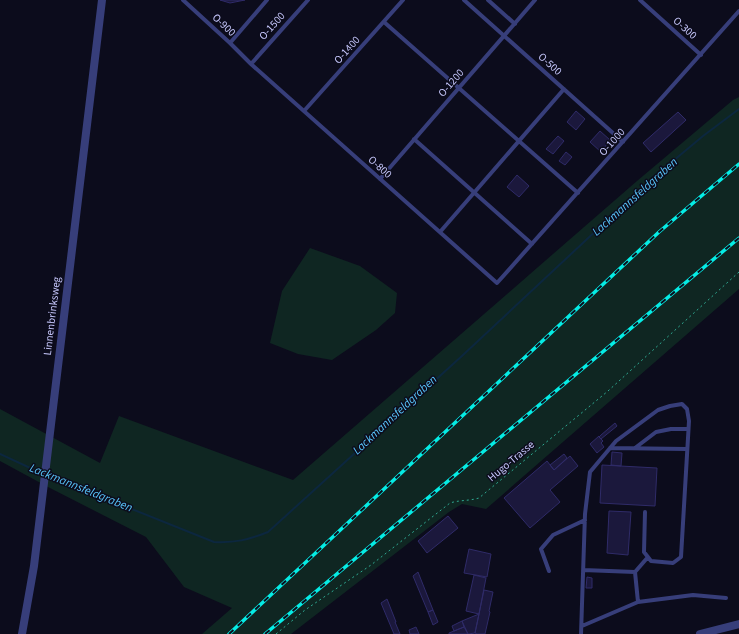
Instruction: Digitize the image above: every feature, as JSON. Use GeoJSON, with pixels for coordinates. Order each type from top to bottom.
{"type":"FeatureCollection","features":[{"type":"Feature","properties":{"kind":"street","name":"Linnenbrinksweg"},"geometry":{"type":"LineString","coordinates":[[22,634],[34,566],[102,0]]}},
{"type":"Feature","properties":{"kind":"street"},"geometry":{"type":"LineString","coordinates":[[700,634],[739,624]]}},
{"type":"Feature","properties":{"kind":"lane","name":"O-900"},"geometry":{"type":"LineString","coordinates":[[183,0],[230,43],[250,64]]}},
{"type":"Feature","properties":{"kind":"lane"},"geometry":{"type":"LineString","coordinates":[[230,43],[267,0]]}},
{"type":"Feature","properties":{"kind":"lane","name":"O-1500"},"geometry":{"type":"LineString","coordinates":[[250,64],[308,0]]}},
{"type":"Feature","properties":{"kind":"lane","name":"O-1400"},"geometry":{"type":"LineString","coordinates":[[304,111],[403,0]]}},
{"type":"Feature","properties":{"kind":"lane","name":"O-500"},"geometry":{"type":"LineString","coordinates":[[464,0],[624,142]]}},
{"type":"Feature","properties":{"kind":"lane"},"geometry":{"type":"LineString","coordinates":[[488,0],[515,24]]}},
{"type":"Feature","properties":{"kind":"lane","name":"O-1200"},"geometry":{"type":"LineString","coordinates":[[380,179],[536,0]]}},
{"type":"Feature","properties":{"kind":"lane","name":"O-300"},"geometry":{"type":"LineString","coordinates":[[640,0],[701,54]]}},
{"type":"Feature","properties":{"kind":"lane","name":"O-1000"},"geometry":{"type":"LineString","coordinates":[[497,283],[739,11]]}},
{"type":"Feature","properties":{"kind":"lane"},"geometry":{"type":"LineString","coordinates":[[384,22],[578,192]]}},
{"type":"Feature","properties":{"kind":"lane","name":"O-800"},"geometry":{"type":"LineString","coordinates":[[250,64],[497,283]]}},
{"type":"Feature","properties":{"kind":"lane"},"geometry":{"type":"LineString","coordinates":[[440,232],[564,89]]}},
{"type":"Feature","properties":{"kind":"lane"},"geometry":{"type":"LineString","coordinates":[[414,139],[532,244]]}},
{"type":"Feature","properties":{"kind":"lane"},"geometry":{"type":"LineString","coordinates":[[581,634],[584,520],[590,472],[616,441],[658,410],[682,404],[687,409],[689,421],[681,557],[673,563],[651,561],[644,552],[645,512]]}},
{"type":"Feature","properties":{"kind":"lane"},"geometry":{"type":"LineString","coordinates":[[635,448],[656,432],[688,429]]}},
{"type":"Feature","properties":{"kind":"lane"},"geometry":{"type":"LineString","coordinates":[[610,448],[687,448]]}},
{"type":"Feature","properties":{"kind":"lane"},"geometry":{"type":"LineString","coordinates":[[549,571],[542,549],[553,535],[584,520]]}},
{"type":"Feature","properties":{"kind":"lane"},"geometry":{"type":"LineString","coordinates":[[638,602],[635,572],[648,557]]}},
{"type":"Feature","properties":{"kind":"lane"},"geometry":{"type":"LineString","coordinates":[[583,570],[635,572]]}},
{"type":"Feature","properties":{"kind":"lane"},"geometry":{"type":"LineString","coordinates":[[582,626],[638,602],[693,595],[726,598]]}},
{"type":"Feature","properties":{"kind":"path","name":"Hugo-Trasse"},"geometry":{"type":"LineString","coordinates":[[276,634],[305,610],[371,565],[450,503],[456,501],[469,501],[479,498],[608,391],[739,272]]}},
{"type":"Feature","properties":{"kind":"green space"},"geometry":{"type":"Polygon","coordinates":[[[739,97],[739,289],[486,509],[462,504],[449,512],[291,634],[202,634],[232,608],[184,587],[146,537],[0,461],[0,409],[100,463],[119,416],[293,480],[637,181],[733,100],[739,97]]]}},
{"type":"Feature","properties":{"kind":"green space"},"geometry":{"type":"Polygon","coordinates":[[[310,248],[360,266],[397,293],[395,313],[376,330],[332,360],[298,354],[270,343],[282,291],[310,248]]]}},
{"type":"Feature","properties":{"kind":"building"},"geometry":{"type":"Polygon","coordinates":[[[220,0],[245,0],[230,3],[220,0]]]}},
{"type":"Feature","properties":{"kind":"building"},"geometry":{"type":"Polygon","coordinates":[[[576,111],[585,119],[576,130],[567,122],[576,111]]]}},
{"type":"Feature","properties":{"kind":"building"},"geometry":{"type":"Polygon","coordinates":[[[678,112],[686,120],[651,152],[643,143],[678,112]]]}},
{"type":"Feature","properties":{"kind":"building"},"geometry":{"type":"Polygon","coordinates":[[[600,131],[610,140],[601,152],[590,142],[600,131]]]}},
{"type":"Feature","properties":{"kind":"building"},"geometry":{"type":"Polygon","coordinates":[[[558,136],[564,141],[553,154],[546,149],[558,136]]]}},
{"type":"Feature","properties":{"kind":"building"},"geometry":{"type":"Polygon","coordinates":[[[566,152],[572,157],[565,165],[559,161],[566,152]]]}},
{"type":"Feature","properties":{"kind":"building"},"geometry":{"type":"Polygon","coordinates":[[[517,175],[529,186],[519,197],[507,187],[517,175]]]}},
{"type":"Feature","properties":{"kind":"building"},"geometry":{"type":"Polygon","coordinates":[[[615,423],[617,426],[601,439],[599,437],[601,435],[615,423]]]}},
{"type":"Feature","properties":{"kind":"building"},"geometry":{"type":"Polygon","coordinates":[[[599,436],[603,441],[601,443],[604,447],[597,453],[590,444],[599,436]]]}},
{"type":"Feature","properties":{"kind":"building"},"geometry":{"type":"Polygon","coordinates":[[[612,452],[622,453],[621,466],[611,465],[612,452]]]}},
{"type":"Feature","properties":{"kind":"building"},"geometry":{"type":"Polygon","coordinates":[[[564,454],[567,458],[554,470],[550,465],[564,454]]]}},
{"type":"Feature","properties":{"kind":"building"},"geometry":{"type":"Polygon","coordinates":[[[570,456],[578,466],[550,490],[560,502],[530,528],[504,498],[547,461],[554,470],[570,456]]]}},
{"type":"Feature","properties":{"kind":"building"},"geometry":{"type":"Polygon","coordinates":[[[602,465],[657,468],[655,506],[600,503],[602,465]]]}},
{"type":"Feature","properties":{"kind":"building"},"geometry":{"type":"Polygon","coordinates":[[[609,511],[631,512],[628,555],[607,553],[609,511]]]}},
{"type":"Feature","properties":{"kind":"building"},"geometry":{"type":"Polygon","coordinates":[[[448,516],[458,528],[427,553],[418,541],[448,516]]]}},
{"type":"Feature","properties":{"kind":"building"},"geometry":{"type":"Polygon","coordinates":[[[469,549],[491,554],[487,577],[464,573],[469,549]]]}},
{"type":"Feature","properties":{"kind":"building"},"geometry":{"type":"Polygon","coordinates":[[[418,572],[433,610],[428,612],[413,576],[418,572]]]}},
{"type":"Feature","properties":{"kind":"building"},"geometry":{"type":"Polygon","coordinates":[[[474,575],[486,578],[479,614],[466,611],[474,575]]]}},
{"type":"Feature","properties":{"kind":"building"},"geometry":{"type":"Polygon","coordinates":[[[587,577],[592,578],[592,588],[586,588],[587,577]]]}},
{"type":"Feature","properties":{"kind":"building"},"geometry":{"type":"Polygon","coordinates":[[[484,590],[493,592],[490,612],[485,634],[477,634],[475,633],[484,590]]]}},
{"type":"Feature","properties":{"kind":"building"},"geometry":{"type":"Polygon","coordinates":[[[387,599],[400,634],[394,634],[381,603],[387,599]]]}},
{"type":"Feature","properties":{"kind":"building"},"geometry":{"type":"Polygon","coordinates":[[[433,610],[438,622],[433,625],[428,612],[433,610]]]}},
{"type":"Feature","properties":{"kind":"building"},"geometry":{"type":"Polygon","coordinates":[[[479,614],[475,633],[468,634],[462,621],[479,614]]]}},
{"type":"Feature","properties":{"kind":"building"},"geometry":{"type":"Polygon","coordinates":[[[462,621],[464,627],[454,631],[452,626],[462,621]]]}},
{"type":"Feature","properties":{"kind":"building"},"geometry":{"type":"Polygon","coordinates":[[[416,627],[419,634],[410,634],[409,630],[416,627]]]}},
{"type":"Feature","properties":{"kind":"building"},"geometry":{"type":"Polygon","coordinates":[[[464,627],[468,634],[449,634],[449,633],[464,627]]]}},
{"type":"Feature","properties":{"kind":"waterway","name":"Lackmannsfeldgraben"},"geometry":{"type":"LineString","coordinates":[[47,475],[214,542],[241,540],[268,532],[463,355],[667,166],[739,109]]}},
{"type":"Feature","properties":{"kind":"waterway","name":"Lackmannsfeldgraben"},"geometry":{"type":"LineString","coordinates":[[0,454],[43,474]]}},
{"type":"Feature","properties":{"kind":"railway"},"geometry":{"type":"LineString","coordinates":[[229,634],[659,232],[739,164]]}},
{"type":"Feature","properties":{"kind":"railway"},"geometry":{"type":"LineString","coordinates":[[265,634],[739,238]]}}]}
